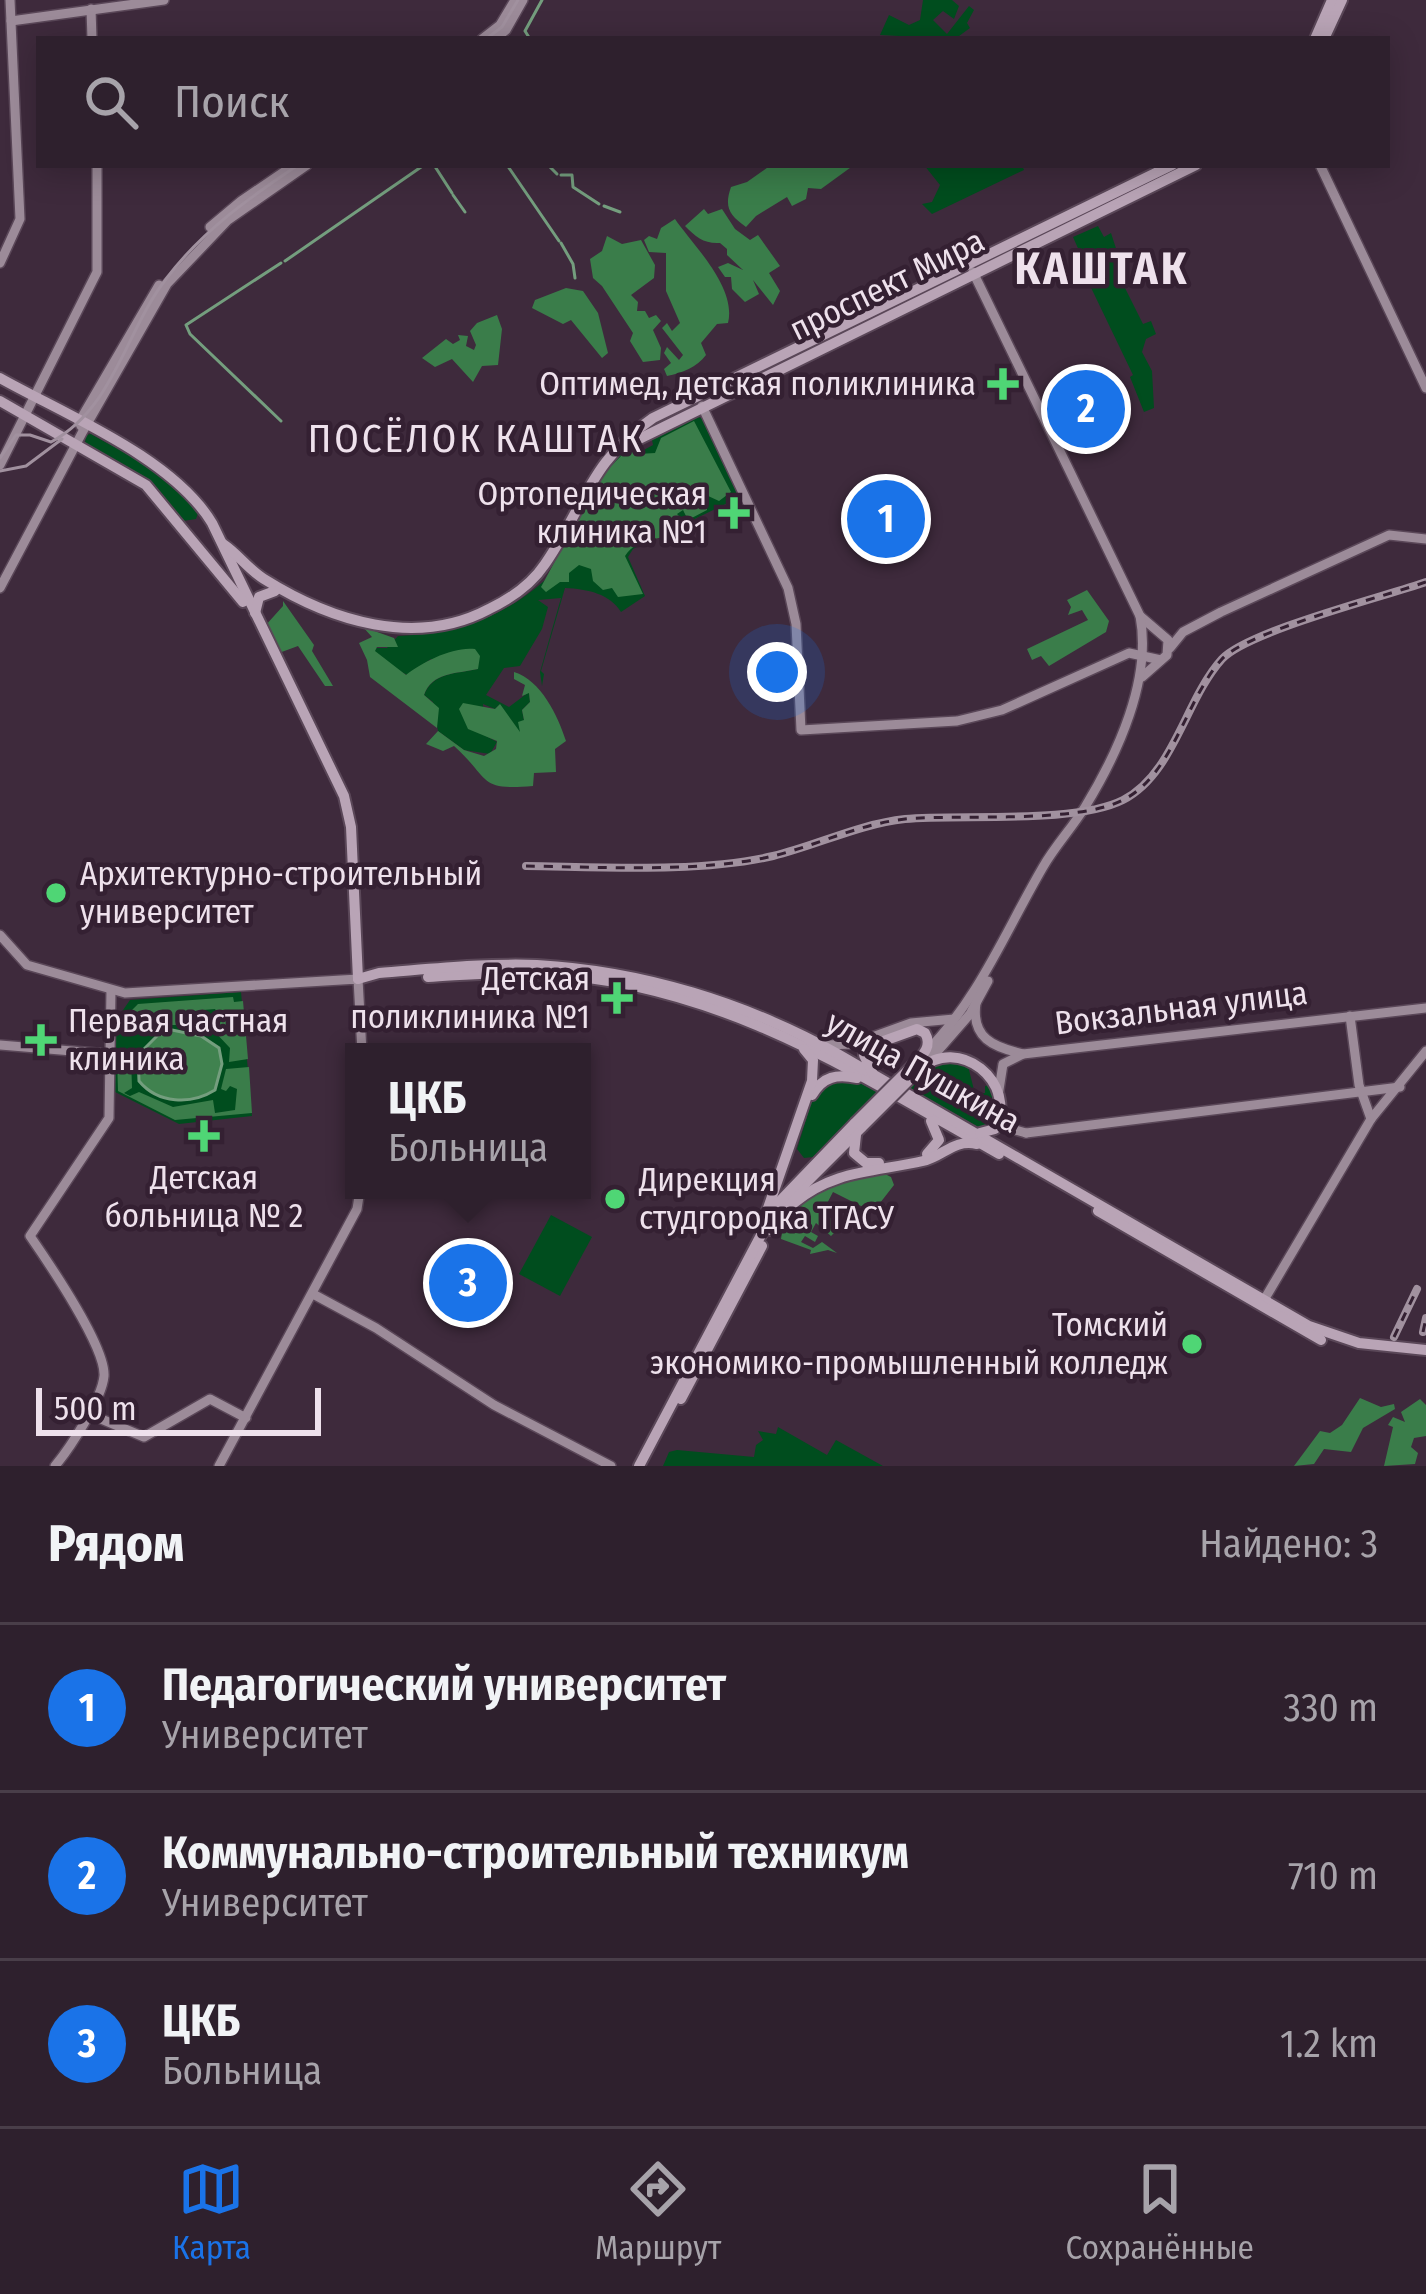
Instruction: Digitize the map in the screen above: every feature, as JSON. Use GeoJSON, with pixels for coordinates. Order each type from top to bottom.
{"type":"FeatureCollection","features":[{"type":"Feature","properties":{"kind":"main road"},"geometry":{"type":"LineString","coordinates":[[0,263],[20,219],[10,0]]}},
{"type":"Feature","properties":{"kind":"main road"},"geometry":{"type":"LineString","coordinates":[[11,21],[164,0]]}},
{"type":"Feature","properties":{"kind":"main road"},"geometry":{"type":"LineString","coordinates":[[486,36],[519,0]]}},
{"type":"Feature","properties":{"kind":"main road"},"geometry":{"type":"LineString","coordinates":[[499,36],[519,0]]}},
{"type":"Feature","properties":{"kind":"main road"},"geometry":{"type":"LineString","coordinates":[[1325,29],[1332,0]]}},
{"type":"Feature","properties":{"kind":"main road"},"geometry":{"type":"LineString","coordinates":[[1325,29],[1342,0]]}},
{"type":"Feature","properties":{"kind":"main road"},"geometry":{"type":"LineString","coordinates":[[91,9],[92,36]]}},
{"type":"Feature","properties":{"kind":"main road"},"geometry":{"type":"LineString","coordinates":[[0,454],[97,272],[97,168]]}},
{"type":"Feature","properties":{"kind":"main road"},"geometry":{"type":"LineString","coordinates":[[0,588],[167,274],[224,214],[290,168]]}},
{"type":"Feature","properties":{"kind":"main road"},"geometry":{"type":"LineString","coordinates":[[82,428],[172,277],[228,220],[303,168]]}},
{"type":"Feature","properties":{"kind":"main road","name":"проспект Мира"},"geometry":{"type":"LineString","coordinates":[[1153,180],[1168,168]]}},
{"type":"Feature","properties":{"kind":"main road","name":"проспект Мира"},"geometry":{"type":"LineString","coordinates":[[223,544],[259,576],[291,594],[379,627],[436,628],[467,621],[532,581],[606,459],[646,433],[700,400],[1153,180],[1187,168]]}},
{"type":"Feature","properties":{"kind":"main road"},"geometry":{"type":"LineString","coordinates":[[1321,168],[1426,388]]}},
{"type":"Feature","properties":{"kind":"main road"},"geometry":{"type":"LineString","coordinates":[[971,269],[1140,616],[1137,687]]}},
{"type":"Feature","properties":{"kind":"main road"},"geometry":{"type":"LineString","coordinates":[[0,378],[164,470],[200,504],[223,544],[344,796],[351,827],[362,1043]]}},
{"type":"Feature","properties":{"kind":"main road"},"geometry":{"type":"LineString","coordinates":[[700,400],[794,608],[801,730],[957,721],[1002,710],[1129,653],[1141,646],[1148,633],[1183,632],[1389,535],[1426,539]]}},
{"type":"Feature","properties":{"kind":"main road"},"geometry":{"type":"LineString","coordinates":[[0,401],[22,418],[82,428],[173,515],[257,622]]}},
{"type":"Feature","properties":{"kind":"main road"},"geometry":{"type":"LineString","coordinates":[[0,466],[22,418]]}},
{"type":"Feature","properties":{"kind":"main road"},"geometry":{"type":"LineString","coordinates":[[173,515],[183,524],[192,524],[200,515],[200,504]]}},
{"type":"Feature","properties":{"kind":"main road"},"geometry":{"type":"LineString","coordinates":[[198,543],[233,571],[291,594]]}},
{"type":"Feature","properties":{"kind":"main road"},"geometry":{"type":"LineString","coordinates":[[257,622],[256,601],[275,591]]}},
{"type":"Feature","properties":{"kind":"main road"},"geometry":{"type":"LineString","coordinates":[[1140,616],[1161,633],[1170,648]]}},
{"type":"Feature","properties":{"kind":"main road"},"geometry":{"type":"LineString","coordinates":[[921,1063],[959,1016],[1046,862],[1094,792],[1146,672],[1183,632]]}},
{"type":"Feature","properties":{"kind":"main road"},"geometry":{"type":"LineString","coordinates":[[1141,646],[1150,661],[1161,660]]}},
{"type":"Feature","properties":{"kind":"main road"},"geometry":{"type":"LineString","coordinates":[[643,1466],[795,1194],[976,1004],[1023,905]]}},
{"type":"Feature","properties":{"kind":"main road","name":"улица Пушкина"},"geometry":{"type":"LineString","coordinates":[[0,934],[27,964],[125,993],[499,973],[575,976],[680,996],[770,1028],[976,1132],[1309,1326],[1340,1339],[1425,1353]]}},
{"type":"Feature","properties":{"kind":"main road"},"geometry":{"type":"LineString","coordinates":[[357,955],[379,973]]}},
{"type":"Feature","properties":{"kind":"main road","name":"улица Пушкина"},"geometry":{"type":"LineString","coordinates":[[358,979],[379,973],[499,965],[618,975],[703,995],[819,1043],[918,1109],[1318,1339],[1358,1350],[1425,1353]]}},
{"type":"Feature","properties":{"kind":"main road"},"geometry":{"type":"LineString","coordinates":[[55,1466],[87,1413],[102,1382],[103,1368],[68,1294],[30,1236],[106,1125],[111,990]]}},
{"type":"Feature","properties":{"kind":"main road"},"geometry":{"type":"LineString","coordinates":[[110,1021],[125,993]]}},
{"type":"Feature","properties":{"kind":"main road","name":"Вокзальная улица"},"geometry":{"type":"LineString","coordinates":[[976,1004],[980,1035],[1000,1048],[1023,1054],[1426,1008]]}},
{"type":"Feature","properties":{"kind":"main road"},"geometry":{"type":"LineString","coordinates":[[819,1043],[853,1044],[911,1023],[945,1022],[959,1016]]}},
{"type":"Feature","properties":{"kind":"main road"},"geometry":{"type":"LineString","coordinates":[[1350,1016],[1361,1091],[1371,1119]]}},
{"type":"Feature","properties":{"kind":"main road"},"geometry":{"type":"LineString","coordinates":[[750,1253],[814,1074],[813,1060],[805,1049],[770,1028]]}},
{"type":"Feature","properties":{"kind":"main road"},"geometry":{"type":"LineString","coordinates":[[821,1155],[802,1161],[794,1151],[815,1090],[834,1076],[871,1077],[864,1052],[883,1038],[917,1029],[928,1037],[921,1063]]}},
{"type":"Feature","properties":{"kind":"main road"},"geometry":{"type":"LineString","coordinates":[[0,1045],[107,1054]]}},
{"type":"Feature","properties":{"kind":"main road"},"geometry":{"type":"LineString","coordinates":[[1264,1300],[1371,1119],[1426,1051]]}},
{"type":"Feature","properties":{"kind":"main road"},"geometry":{"type":"LineString","coordinates":[[998,1096],[1003,1064],[1023,1054]]}},
{"type":"Feature","properties":{"kind":"main road"},"geometry":{"type":"LineString","coordinates":[[921,1063],[951,1056],[987,1071],[1012,1129],[1025,1133],[1400,1087]]}},
{"type":"Feature","properties":{"kind":"main road"},"geometry":{"type":"LineString","coordinates":[[858,1127],[854,1154],[866,1162],[928,1154],[940,1136],[918,1109]]}},
{"type":"Feature","properties":{"kind":"main road"},"geometry":{"type":"LineString","coordinates":[[976,1132],[995,1129],[1001,1111]]}},
{"type":"Feature","properties":{"kind":"main road"},"geometry":{"type":"LineString","coordinates":[[643,1466],[785,1193],[821,1155],[858,1127]]}},
{"type":"Feature","properties":{"kind":"main road"},"geometry":{"type":"LineString","coordinates":[[1025,1133],[1015,1144],[1025,1160]]}},
{"type":"Feature","properties":{"kind":"main road"},"geometry":{"type":"LineString","coordinates":[[772,1228],[802,1196],[836,1176],[929,1160],[960,1142],[991,1149]]}},
{"type":"Feature","properties":{"kind":"main road"},"geometry":{"type":"LineString","coordinates":[[219,1466],[359,1199]]}},
{"type":"Feature","properties":{"kind":"main road"},"geometry":{"type":"LineString","coordinates":[[313,1294],[394,1339],[494,1405],[611,1466]]}},
{"type":"Feature","properties":{"kind":"main road"},"geometry":{"type":"LineString","coordinates":[[87,1413],[144,1437],[210,1400],[246,1418]]}},
{"type":"Feature","properties":{"kind":"shaded area"},"geometry":{"type":"Polygon","coordinates":[[[923,0],[952,0],[959,6],[954,19],[943,11],[933,20],[947,34],[969,6],[974,10],[967,23],[970,28],[959,36],[880,35],[889,15],[909,25],[920,20],[923,0]]]}},
{"type":"Feature","properties":{"kind":"shaded area"},"geometry":{"type":"Polygon","coordinates":[[[767,168],[850,168],[821,189],[808,188],[806,199],[792,206],[787,197],[746,227],[730,210],[728,200],[731,187],[767,168]]]}},
{"type":"Feature","properties":{"kind":"shaded area"},"geometry":{"type":"Polygon","coordinates":[[[926,168],[1024,170],[932,214],[922,204],[932,202],[940,185],[926,168]]]}},
{"type":"Feature","properties":{"kind":"shaded area"},"geometry":{"type":"Polygon","coordinates":[[[704,209],[708,214],[722,209],[735,229],[750,240],[758,235],[780,266],[769,273],[780,291],[773,305],[753,280],[759,294],[745,302],[732,289],[731,277],[725,277],[718,267],[728,263],[743,270],[727,255],[727,249],[701,239],[685,226],[704,209]]]}},
{"type":"Feature","properties":{"kind":"shaded area"},"geometry":{"type":"Polygon","coordinates":[[[675,219],[720,281],[729,309],[728,323],[717,324],[701,343],[706,355],[689,369],[667,376],[664,369],[671,363],[664,353],[667,347],[679,360],[683,355],[662,328],[667,323],[672,331],[680,323],[666,291],[666,253],[649,252],[644,240],[649,236],[657,239],[661,228],[675,219]]]}},
{"type":"Feature","properties":{"kind":"shaded area"},"geometry":{"type":"Polygon","coordinates":[[[1098,226],[1104,237],[1111,233],[1124,273],[1119,276],[1143,324],[1151,321],[1156,334],[1146,339],[1142,352],[1152,371],[1154,408],[1144,412],[1133,375],[1083,271],[1073,237],[1098,226]]]}},
{"type":"Feature","properties":{"kind":"shaded area"},"geometry":{"type":"Polygon","coordinates":[[[607,236],[622,244],[641,240],[655,265],[654,278],[631,295],[638,302],[637,311],[645,311],[649,318],[656,315],[661,321],[653,330],[661,348],[660,360],[643,362],[630,341],[633,333],[593,278],[590,259],[602,251],[607,236]]]}},
{"type":"Feature","properties":{"kind":"shaded area"},"geometry":{"type":"Polygon","coordinates":[[[566,288],[583,291],[598,313],[608,353],[602,358],[571,320],[563,324],[532,308],[535,300],[566,288]]]}},
{"type":"Feature","properties":{"kind":"shaded area"},"geometry":{"type":"Polygon","coordinates":[[[497,315],[502,329],[498,365],[482,366],[473,382],[452,359],[435,367],[422,358],[446,339],[453,344],[460,340],[458,335],[468,336],[466,346],[474,350],[470,331],[497,315]]]}},
{"type":"Feature","properties":{"kind":"shaded area"},"geometry":{"type":"Polygon","coordinates":[[[698,417],[704,419],[742,496],[633,549],[628,557],[645,596],[621,612],[598,594],[565,588],[541,671],[542,686],[540,672],[561,598],[538,600],[548,607],[542,629],[520,666],[504,668],[486,695],[509,707],[529,692],[521,735],[499,705],[495,709],[483,704],[486,736],[497,742],[490,754],[464,750],[438,731],[433,702],[424,695],[428,687],[446,675],[478,669],[431,659],[407,675],[369,654],[387,648],[398,636],[476,622],[527,594],[555,567],[590,495],[613,461],[630,447],[642,451],[653,445],[652,440],[698,417]]]}},
{"type":"Feature","properties":{"kind":"shaded area"},"geometry":{"type":"Polygon","coordinates":[[[694,421],[731,492],[719,501],[706,495],[707,510],[688,520],[683,510],[677,514],[683,520],[681,531],[630,550],[625,556],[643,594],[618,597],[612,588],[603,590],[593,581],[591,569],[579,565],[569,573],[569,582],[546,592],[541,587],[601,476],[630,447],[638,454],[655,453],[661,438],[694,421]]]}},
{"type":"Feature","properties":{"kind":"shaded area"},"geometry":{"type":"Polygon","coordinates":[[[86,435],[177,487],[198,513],[196,519],[183,521],[144,479],[85,444],[86,435]]]}},
{"type":"Feature","properties":{"kind":"shaded area"},"geometry":{"type":"Polygon","coordinates":[[[1087,590],[1109,621],[1106,632],[1049,666],[1041,656],[1032,660],[1027,649],[1088,620],[1082,610],[1068,615],[1067,600],[1087,590]]]}},
{"type":"Feature","properties":{"kind":"shaded area"},"geometry":{"type":"Polygon","coordinates":[[[283,601],[314,645],[312,651],[333,686],[325,686],[298,646],[279,653],[265,626],[283,601]]]}},
{"type":"Feature","properties":{"kind":"shaded area"},"geometry":{"type":"Polygon","coordinates":[[[363,627],[394,638],[398,647],[375,651],[406,675],[439,656],[475,649],[480,656],[478,669],[439,678],[424,695],[439,708],[437,728],[370,677],[359,643],[372,637],[363,627]]]}},
{"type":"Feature","properties":{"kind":"shaded area"},"geometry":{"type":"Polygon","coordinates":[[[514,672],[540,691],[566,741],[555,749],[556,772],[534,773],[533,786],[493,784],[454,746],[443,751],[426,744],[438,731],[464,750],[484,756],[496,749],[497,741],[468,729],[459,709],[463,703],[495,709],[500,704],[520,732],[522,710],[530,702],[529,693],[522,696],[525,685],[514,679],[514,672]]]}},
{"type":"Feature","properties":{"kind":"shaded area"},"geometry":{"type":"Polygon","coordinates":[[[241,992],[252,1116],[179,1124],[115,1092],[114,1023],[130,1000],[241,992]]]}},
{"type":"Feature","properties":{"kind":"shaded area"},"geometry":{"type":"Polygon","coordinates":[[[233,997],[234,1002],[243,1001],[248,1059],[229,1062],[230,1048],[214,1031],[222,1020],[215,1009],[203,1010],[192,1025],[152,1030],[132,1010],[138,1004],[233,997]]]}},
{"type":"Feature","properties":{"kind":"shaded area"},"geometry":{"type":"Polygon","coordinates":[[[172,1030],[201,1036],[219,1048],[222,1064],[215,1090],[175,1100],[139,1081],[138,1055],[158,1035],[172,1030]]]}},
{"type":"Feature","properties":{"kind":"shaded area"},"geometry":{"type":"Polygon","coordinates":[[[117,1056],[131,1057],[132,1088],[124,1093],[139,1092],[173,1107],[213,1100],[215,1113],[235,1110],[237,1089],[221,1089],[226,1069],[249,1067],[252,1113],[175,1120],[118,1091],[117,1056]]]}},
{"type":"Feature","properties":{"kind":"shaded area"},"geometry":{"type":"Polygon","coordinates":[[[952,1061],[968,1066],[975,1094],[985,1093],[985,1086],[992,1085],[994,1125],[980,1128],[910,1088],[933,1066],[952,1061]]]}},
{"type":"Feature","properties":{"kind":"shaded area"},"geometry":{"type":"Polygon","coordinates":[[[854,1080],[877,1092],[813,1157],[804,1158],[797,1149],[813,1097],[828,1081],[854,1080]]]}},
{"type":"Feature","properties":{"kind":"shaded area"},"geometry":{"type":"Polygon","coordinates":[[[879,1171],[891,1177],[894,1185],[873,1212],[833,1192],[822,1213],[842,1225],[831,1236],[816,1223],[811,1232],[818,1236],[815,1242],[805,1236],[801,1242],[813,1248],[822,1242],[837,1253],[810,1254],[811,1250],[781,1239],[794,1210],[805,1200],[833,1185],[879,1171]]]}},
{"type":"Feature","properties":{"kind":"shaded area"},"geometry":{"type":"Polygon","coordinates":[[[551,1215],[592,1237],[560,1296],[519,1274],[551,1215]]]}},
{"type":"Feature","properties":{"kind":"shaded area"},"geometry":{"type":"Polygon","coordinates":[[[1360,1398],[1381,1407],[1394,1404],[1395,1409],[1363,1428],[1351,1452],[1324,1449],[1314,1464],[1294,1466],[1320,1431],[1330,1433],[1342,1425],[1360,1398]]]}},
{"type":"Feature","properties":{"kind":"shaded area"},"geometry":{"type":"Polygon","coordinates":[[[1420,1399],[1426,1405],[1426,1436],[1414,1438],[1415,1464],[1384,1466],[1393,1427],[1388,1425],[1393,1417],[1405,1422],[1401,1412],[1420,1399]]]}},
{"type":"Feature","properties":{"kind":"shaded area"},"geometry":{"type":"Polygon","coordinates":[[[778,1427],[827,1455],[836,1440],[883,1466],[663,1466],[669,1452],[677,1450],[754,1457],[756,1445],[763,1440],[758,1431],[776,1434],[778,1427]]]}},
{"type":"Feature","properties":{"kind":"waterway"},"geometry":{"type":"LineString","coordinates":[[528,36],[525,31],[542,0]]}},
{"type":"Feature","properties":{"kind":"waterway"},"geometry":{"type":"LineString","coordinates":[[285,261],[420,168]]}},
{"type":"Feature","properties":{"kind":"waterway"},"geometry":{"type":"LineString","coordinates":[[436,168],[452,193]]}},
{"type":"Feature","properties":{"kind":"waterway"},"geometry":{"type":"LineString","coordinates":[[509,168],[559,241]]}},
{"type":"Feature","properties":{"kind":"waterway"},"geometry":{"type":"LineString","coordinates":[[551,168],[557,174]]}},
{"type":"Feature","properties":{"kind":"waterway"},"geometry":{"type":"LineString","coordinates":[[561,175],[572,175],[573,187],[599,204]]}},
{"type":"Feature","properties":{"kind":"waterway"},"geometry":{"type":"LineString","coordinates":[[453,195],[465,212]]}},
{"type":"Feature","properties":{"kind":"waterway"},"geometry":{"type":"LineString","coordinates":[[604,206],[620,212]]}},
{"type":"Feature","properties":{"kind":"waterway"},"geometry":{"type":"LineString","coordinates":[[561,243],[575,278]]}},
{"type":"Feature","properties":{"kind":"waterway"},"geometry":{"type":"LineString","coordinates":[[281,263],[186,325],[281,421]]}},
{"type":"Feature","properties":{"kind":"tram line"},"geometry":{"type":"LineString","coordinates":[[490,36],[502,27],[518,0]]}},
{"type":"Feature","properties":{"kind":"tram line"},"geometry":{"type":"LineString","coordinates":[[0,458],[16,435],[51,442],[90,410],[152,300],[180,262],[227,216],[294,168]]}},
{"type":"Feature","properties":{"kind":"tram line"},"geometry":{"type":"LineString","coordinates":[[0,471],[26,466],[62,439]]}},
{"type":"Feature","properties":{"kind":"railway"},"geometry":{"type":"LineString","coordinates":[[526,866],[715,865],[773,856],[905,819],[1048,815],[1102,808],[1123,800],[1155,773],[1209,676],[1236,648],[1287,626],[1426,582]]}},
{"type":"Feature","properties":{"kind":"railway"},"geometry":{"type":"LineString","coordinates":[[1394,1337],[1417,1289]]}},
{"type":"Feature","properties":{"kind":"railway"},"geometry":{"type":"LineString","coordinates":[[1423,1332],[1426,1318]]}},
{"type":"Feature","properties":{"kind":"place","name":"Оптимед, детская поликлиника"},"geometry":{"type":"Point","coordinates":[1003,384]}},
{"type":"Feature","properties":{"kind":"place","name":"Коммунально-строительный техникум"},"geometry":{"type":"Point","coordinates":[1086,409]}},
{"type":"Feature","properties":{"kind":"place","name":"Ортопедическая клиника №1"},"geometry":{"type":"Point","coordinates":[734,513]}},
{"type":"Feature","properties":{"kind":"place","name":"Педагогический университет"},"geometry":{"type":"Point","coordinates":[886,519]}},
{"type":"Feature","properties":{"kind":"place","name":"Архитектурно-строительный университет"},"geometry":{"type":"Point","coordinates":[56,893]}},
{"type":"Feature","properties":{"kind":"place","name":"Детская поликлиника №1"},"geometry":{"type":"Point","coordinates":[617,998]}},
{"type":"Feature","properties":{"kind":"place","name":"Первая частная клиника"},"geometry":{"type":"Point","coordinates":[41,1040]}},
{"type":"Feature","properties":{"kind":"place","name":"Детская больница № 2"},"geometry":{"type":"Point","coordinates":[204,1136]}},
{"type":"Feature","properties":{"kind":"place","name":"Дирекция студгородка ТГАСУ"},"geometry":{"type":"Point","coordinates":[615,1199]}},
{"type":"Feature","properties":{"kind":"place","name":"ЦКБ"},"geometry":{"type":"Point","coordinates":[468,1283]}},
{"type":"Feature","properties":{"kind":"place","name":"Томский экономико-промышленный колледж"},"geometry":{"type":"Point","coordinates":[1192,1344]}},
{"type":"Feature","properties":{"kind":"district","name":"КАШТАК"},"geometry":{"type":"Point","coordinates":[1102,269]}},
{"type":"Feature","properties":{"kind":"district","name":"ПОСЁЛОК КАШТАК"},"geometry":{"type":"Point","coordinates":[476,439]}}]}
